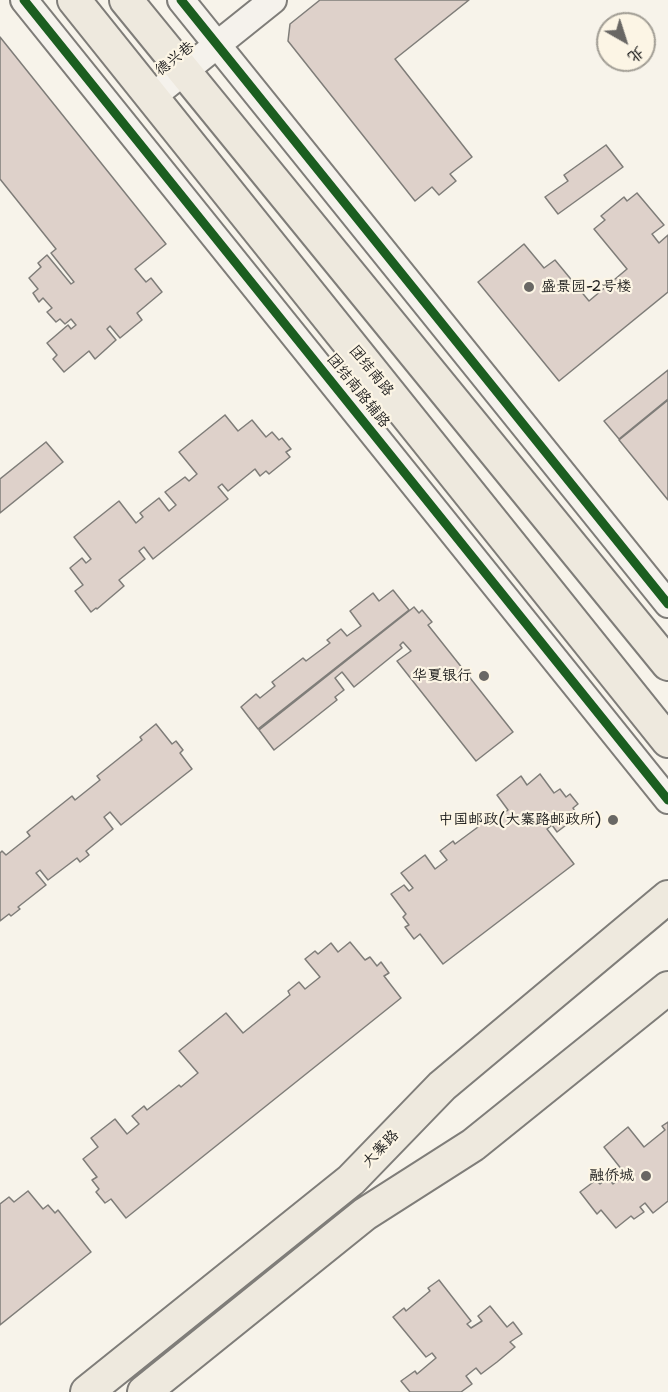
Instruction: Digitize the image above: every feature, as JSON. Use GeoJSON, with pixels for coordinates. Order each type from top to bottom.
{"type":"FeatureCollection","features":[{"type":"Feature","properties":{"kind":"main road","name":"团结南路"},"geometry":{"type":"LineString","coordinates":[[74,0],[668,741]]}},
{"type":"Feature","properties":{"kind":"main road"},"geometry":{"type":"LineString","coordinates":[[126,0],[668,664]]}},
{"type":"Feature","properties":{"kind":"main road","name":"大寨路"},"geometry":{"type":"LineString","coordinates":[[87,1392],[351,1180],[442,1086],[668,897]]}},
{"type":"Feature","properties":{"kind":"main road"},"geometry":{"type":"LineString","coordinates":[[144,1392],[365,1214],[473,1145],[668,988]]}},
{"type":"Feature","properties":{"kind":"street","name":"团结南路辅路"},"geometry":{"type":"LineString","coordinates":[[24,0],[668,800]]}},
{"type":"Feature","properties":{"kind":"street"},"geometry":{"type":"LineString","coordinates":[[181,0],[668,604]]}},
{"type":"Feature","properties":{"kind":"street","name":"德兴巷"},"geometry":{"type":"LineString","coordinates":[[152,97],[273,0]]}},
{"type":"Feature","properties":{"kind":"building"},"geometry":{"type":"Polygon","coordinates":[[[320,0],[469,0],[395,59],[472,157],[450,174],[456,181],[439,195],[432,187],[415,201],[288,41],[290,24],[320,0]]]}},
{"type":"Feature","properties":{"kind":"building"},"geometry":{"type":"Polygon","coordinates":[[[0,37],[166,244],[135,269],[146,282],[151,278],[162,292],[137,313],[142,320],[120,338],[110,326],[107,329],[116,340],[95,359],[89,351],[64,372],[53,359],[57,355],[47,343],[68,325],[71,329],[76,325],[71,319],[65,324],[60,319],[56,322],[47,312],[52,308],[43,298],[39,302],[33,293],[38,289],[29,278],[41,267],[38,263],[47,255],[71,284],[74,282],[51,253],[56,249],[0,179],[0,37]]]}},
{"type":"Feature","properties":{"kind":"building"},"geometry":{"type":"Polygon","coordinates":[[[606,145],[623,167],[558,214],[545,197],[568,181],[564,175],[606,145]]]}},
{"type":"Feature","properties":{"kind":"building","name":"盛景园-2号楼"},"geometry":{"type":"Polygon","coordinates":[[[637,193],[664,225],[652,234],[659,243],[668,235],[668,292],[559,381],[478,282],[524,244],[544,268],[555,260],[589,301],[627,269],[594,229],[605,220],[601,216],[624,197],[627,201],[637,193]]]}},
{"type":"Feature","properties":{"kind":"building"},"geometry":{"type":"Polygon","coordinates":[[[668,370],[668,399],[619,439],[604,421],[668,370]]]}},
{"type":"Feature","properties":{"kind":"building"},"geometry":{"type":"Polygon","coordinates":[[[668,400],[668,500],[619,440],[668,400]]]}},
{"type":"Feature","properties":{"kind":"building"},"geometry":{"type":"Polygon","coordinates":[[[225,415],[238,431],[252,420],[266,437],[272,432],[279,440],[282,438],[291,449],[286,452],[290,457],[269,474],[266,471],[260,476],[255,469],[228,491],[222,484],[218,487],[228,499],[153,559],[144,547],[139,551],[145,559],[119,580],[124,586],[91,612],[75,591],[83,585],[70,568],[82,558],[86,563],[91,559],[74,537],[119,501],[136,523],[143,517],[140,513],[159,498],[169,511],[176,505],[165,492],[185,477],[189,481],[197,474],[179,452],[225,415]]]}},
{"type":"Feature","properties":{"kind":"building"},"geometry":{"type":"Polygon","coordinates":[[[46,442],[63,462],[0,513],[0,479],[46,442]]]}},
{"type":"Feature","properties":{"kind":"building"},"geometry":{"type":"Polygon","coordinates":[[[393,590],[409,610],[258,729],[241,707],[256,694],[260,698],[275,686],[272,682],[303,658],[306,661],[330,643],[327,640],[341,629],[347,636],[361,626],[350,611],[373,593],[379,601],[393,590]]]}},
{"type":"Feature","properties":{"kind":"building"},"geometry":{"type":"Polygon","coordinates":[[[414,607],[419,613],[422,610],[432,622],[428,625],[513,732],[476,761],[397,661],[411,651],[403,642],[400,645],[402,648],[354,687],[342,672],[335,678],[344,690],[335,697],[337,700],[274,750],[259,730],[414,607]]]}},
{"type":"Feature","properties":{"kind":"building"},"geometry":{"type":"Polygon","coordinates":[[[156,724],[172,744],[176,741],[183,750],[180,753],[192,769],[121,825],[110,812],[104,817],[113,829],[86,851],[89,855],[80,862],[77,858],[48,880],[40,870],[36,873],[46,885],[18,907],[20,909],[0,921],[0,853],[2,851],[6,855],[30,836],[27,832],[72,796],[75,800],[100,780],[97,776],[142,740],[140,737],[156,724]]]}},
{"type":"Feature","properties":{"kind":"building"},"geometry":{"type":"Polygon","coordinates":[[[540,774],[554,793],[560,789],[566,797],[570,794],[578,804],[573,808],[578,816],[557,832],[552,825],[547,829],[574,864],[443,964],[420,934],[414,939],[405,927],[409,925],[403,917],[406,914],[391,894],[404,885],[409,891],[413,888],[401,873],[425,855],[435,869],[447,860],[440,851],[453,841],[455,844],[478,827],[476,824],[489,814],[494,821],[508,810],[497,795],[521,776],[527,785],[540,774]]]}},
{"type":"Feature","properties":{"kind":"building"},"geometry":{"type":"Polygon","coordinates":[[[350,942],[365,960],[370,957],[377,966],[381,962],[389,973],[384,976],[401,998],[126,1218],[111,1199],[105,1203],[96,1192],[99,1189],[92,1180],[97,1177],[83,1159],[98,1147],[91,1138],[115,1119],[127,1134],[139,1124],[132,1116],[144,1106],[147,1110],[198,1073],[179,1051],[226,1013],[243,1033],[290,995],[288,991],[299,982],[305,989],[320,977],[305,959],[315,951],[318,954],[331,943],[338,952],[350,942]]]}},
{"type":"Feature","properties":{"kind":"building","name":"融侨城"},"geometry":{"type":"Polygon","coordinates":[[[668,1122],[668,1201],[653,1213],[645,1203],[640,1207],[644,1212],[634,1219],[631,1216],[616,1228],[601,1210],[597,1214],[580,1192],[596,1180],[600,1184],[608,1178],[613,1184],[626,1175],[604,1147],[628,1127],[644,1147],[665,1130],[662,1126],[668,1122]]]}},
{"type":"Feature","properties":{"kind":"building"},"geometry":{"type":"Polygon","coordinates":[[[28,1191],[43,1209],[48,1205],[55,1213],[58,1210],[91,1252],[0,1325],[0,1204],[9,1197],[14,1202],[28,1191]]]}},
{"type":"Feature","properties":{"kind":"building"},"geometry":{"type":"Polygon","coordinates":[[[439,1280],[471,1321],[467,1324],[471,1328],[482,1321],[478,1316],[490,1306],[507,1327],[513,1322],[522,1334],[510,1342],[515,1347],[481,1374],[476,1368],[466,1376],[472,1384],[461,1392],[410,1392],[401,1381],[415,1371],[417,1374],[436,1358],[432,1353],[426,1357],[393,1317],[404,1308],[406,1311],[430,1291],[428,1288],[439,1280]]]}},
{"type":"Feature","properties":{"kind":"cycle path"},"geometry":{"type":"LineString","coordinates":[[24,0],[668,800]]}},
{"type":"Feature","properties":{"kind":"cycle path"},"geometry":{"type":"LineString","coordinates":[[181,0],[668,604]]}},
{"type":"Feature","properties":{"kind":"place","name":"盛景园-2号楼"},"geometry":{"type":"Point","coordinates":[529,287]}},
{"type":"Feature","properties":{"kind":"place","name":"华夏银行"},"geometry":{"type":"Point","coordinates":[484,676]}},
{"type":"Feature","properties":{"kind":"place","name":"中国邮政(大寨路邮政所)"},"geometry":{"type":"Point","coordinates":[613,820]}},
{"type":"Feature","properties":{"kind":"place","name":"融侨城"},"geometry":{"type":"Point","coordinates":[646,1176]}}]}
